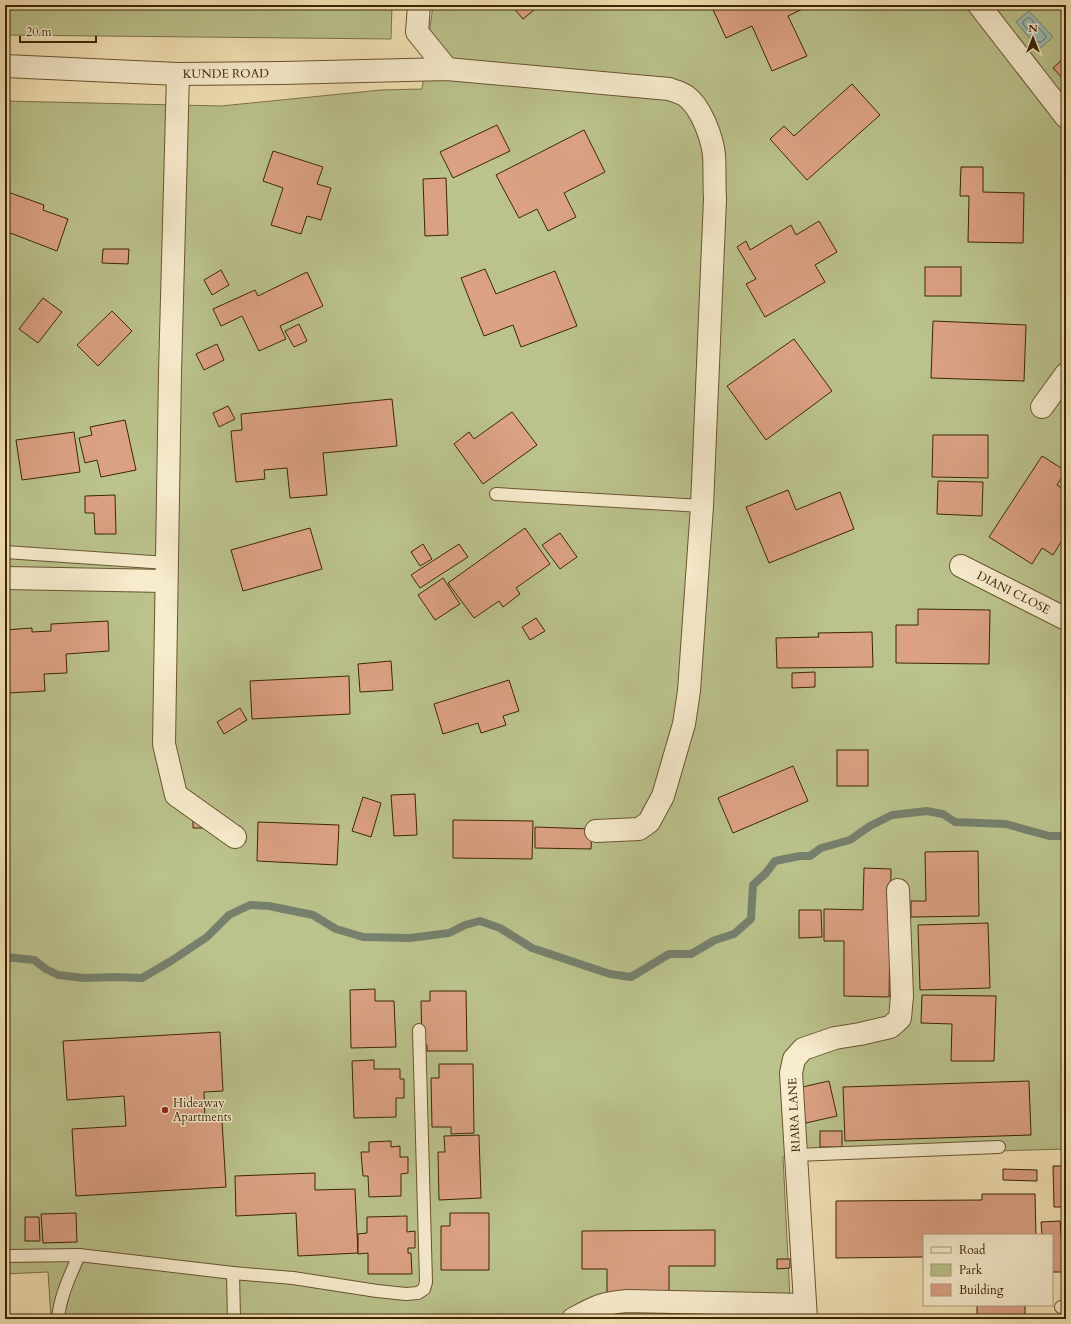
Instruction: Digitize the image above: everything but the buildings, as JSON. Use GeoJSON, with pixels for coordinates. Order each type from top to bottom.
{"type":"FeatureCollection","features":[{"type":"Feature","properties":{"kind":"street"},"geometry":{"type":"LineString","coordinates":[[419,5],[417,32],[447,68]]}},
{"type":"Feature","properties":{"kind":"street"},"geometry":{"type":"LineString","coordinates":[[979,5],[1066,117]]}},
{"type":"Feature","properties":{"kind":"street","name":"KUNDE ROAD"},"geometry":{"type":"LineString","coordinates":[[5,66],[178,74],[282,73],[447,68],[669,89],[686,96],[693,103],[702,116],[708,131],[714,154],[715,198],[702,506],[689,691],[684,724],[663,796],[649,822],[639,829],[596,831]]}},
{"type":"Feature","properties":{"kind":"street"},"geometry":{"type":"LineString","coordinates":[[178,74],[170,381],[164,744],[176,795],[235,837]]}},
{"type":"Feature","properties":{"kind":"street"},"geometry":{"type":"LineString","coordinates":[[1042,407],[1066,374]]}},
{"type":"Feature","properties":{"kind":"street","name":"DIANI CLOSE"},"geometry":{"type":"LineString","coordinates":[[961,566],[1066,619]]}},
{"type":"Feature","properties":{"kind":"street"},"geometry":{"type":"LineString","coordinates":[[5,578],[167,572]]}},
{"type":"Feature","properties":{"kind":"street","name":"RIARA LANE"},"geometry":{"type":"LineString","coordinates":[[806,1312],[791,1073],[794,1059],[803,1049],[835,1038],[890,1027],[900,1018],[902,996],[898,890]]}},
{"type":"Feature","properties":{"kind":"street"},"geometry":{"type":"LineString","coordinates":[[573,1319],[598,1306],[611,1302],[627,1301],[806,1312]]}},
{"type":"Feature","properties":{"kind":"lane"},"geometry":{"type":"LineString","coordinates":[[496,494],[702,506]]}},
{"type":"Feature","properties":{"kind":"lane"},"geometry":{"type":"LineString","coordinates":[[5,552],[167,572]]}},
{"type":"Feature","properties":{"kind":"lane"},"geometry":{"type":"LineString","coordinates":[[5,1256],[79,1255],[233,1273],[293,1278],[377,1291],[406,1294],[418,1293],[424,1289],[426,1282],[419,1030]]}},
{"type":"Feature","properties":{"kind":"lane"},"geometry":{"type":"LineString","coordinates":[[796,1154],[999,1147]]}},
{"type":"Feature","properties":{"kind":"lane"},"geometry":{"type":"LineString","coordinates":[[58,1319],[63,1291],[79,1255]]}},
{"type":"Feature","properties":{"kind":"lane"},"geometry":{"type":"LineString","coordinates":[[233,1273],[234,1319]]}},
{"type":"Feature","properties":{"kind":"green space"},"geometry":{"type":"Polygon","coordinates":[[[5,5],[392,5],[391,39],[5,35],[5,5]]]}},
{"type":"Feature","properties":{"kind":"green space"},"geometry":{"type":"Polygon","coordinates":[[[433,5],[1066,5],[1066,1149],[783,1157],[791,1319],[51,1319],[48,1272],[5,1274],[5,101],[221,106],[381,90],[422,89],[433,5]]]}},
{"type":"Feature","properties":{"kind":"water"},"geometry":{"type":"Polygon","coordinates":[[[1029,11],[1053,37],[1039,49],[1016,22],[1029,11]]]}},
{"type":"Feature","properties":{"kind":"waterway"},"geometry":{"type":"LineString","coordinates":[[5,957],[34,960],[46,969],[58,975],[84,978],[142,978],[207,937],[229,915],[250,905],[269,906],[313,915],[336,929],[363,937],[410,938],[449,933],[465,925],[480,921],[500,928],[532,948],[610,974],[631,977],[669,954],[691,954],[715,940],[734,934],[751,919],[753,885],[766,873],[775,861],[800,856],[810,856],[821,848],[850,840],[870,826],[892,815],[927,811],[943,814],[955,822],[1006,824],[1049,836],[1066,836]]}},
{"type":"Feature","properties":{"kind":"place","name":"Hideaway Apartments"},"geometry":{"type":"Point","coordinates":[165,1110]}}]}
